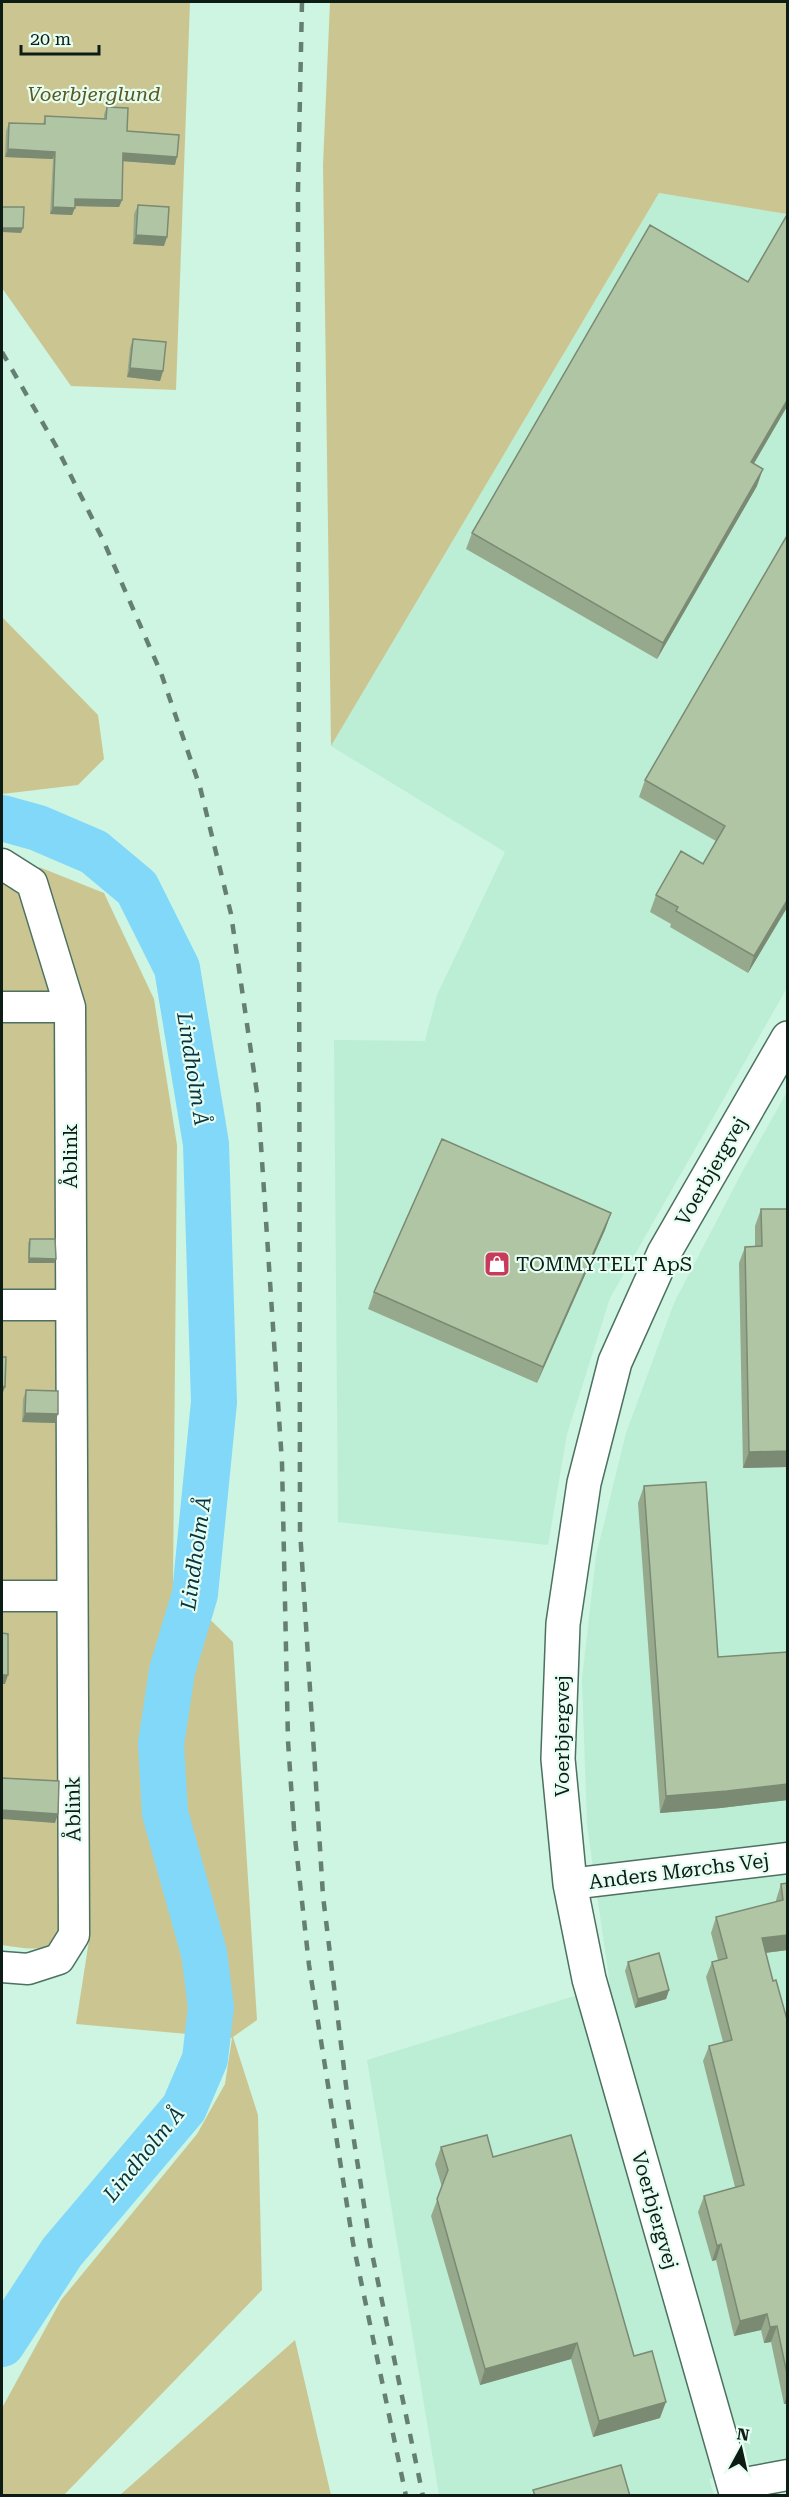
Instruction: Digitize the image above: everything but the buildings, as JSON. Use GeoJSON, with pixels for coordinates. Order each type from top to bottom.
{"type":"FeatureCollection","features":[{"type":"Feature","properties":{"kind":"street","name":"Åblink"},"geometry":{"type":"LineString","coordinates":[[2,864],[32,883],[70,1006],[74,1935],[59,1959],[28,1969],[2,1967]]}},
{"type":"Feature","properties":{"kind":"street"},"geometry":{"type":"LineString","coordinates":[[2,1007],[70,1006]]}},
{"type":"Feature","properties":{"kind":"street","name":"Voerbjergvej"},"geometry":{"type":"LineString","coordinates":[[735,2490],[589,1979],[570,1884],[558,1759],[563,1624],[584,1483],[615,1362],[664,1253],[788,1038]]}},
{"type":"Feature","properties":{"kind":"street"},"geometry":{"type":"LineString","coordinates":[[2,1305],[71,1305]]}},
{"type":"Feature","properties":{"kind":"street"},"geometry":{"type":"LineString","coordinates":[[2,1596],[71,1596]]}},
{"type":"Feature","properties":{"kind":"street","name":"Anders Mørchs Vej"},"geometry":{"type":"LineString","coordinates":[[570,1884],[788,1858]]}},
{"type":"Feature","properties":{"kind":"street"},"geometry":{"type":"LineString","coordinates":[[735,2490],[788,2475]]}},
{"type":"Feature","properties":{"kind":"shaded area"},"geometry":{"type":"Polygon","coordinates":[[[659,193],[787,214],[787,988],[610,1298],[567,1434],[548,1545],[338,1522],[334,1040],[425,1041],[437,995],[505,852],[331,746],[659,193]]]}},
{"type":"Feature","properties":{"kind":"shaded area"},"geometry":{"type":"Polygon","coordinates":[[[787,1092],[787,2462],[709,2479],[714,2495],[439,2495],[367,2060],[610,1985],[587,1825],[582,1679],[596,1556],[626,1433],[674,1303],[741,1174],[787,1092]]]}},
{"type":"Feature","properties":{"kind":"green space","name":"Voerbjerglund"},"geometry":{"type":"Polygon","coordinates":[[[2,2],[190,2],[176,390],[71,386],[2,288],[2,2]]]}},
{"type":"Feature","properties":{"kind":"green space"},"geometry":{"type":"Polygon","coordinates":[[[330,2],[788,2],[787,214],[659,193],[331,746],[323,165],[330,2]]]}},
{"type":"Feature","properties":{"kind":"green space"},"geometry":{"type":"Polygon","coordinates":[[[2,617],[98,715],[104,759],[78,785],[2,794],[2,617]]]}},
{"type":"Feature","properties":{"kind":"green space"},"geometry":{"type":"Polygon","coordinates":[[[39,867],[104,893],[154,999],[177,1145],[173,1583],[233,1642],[257,2020],[233,2037],[258,2115],[262,2290],[64,2495],[2,2496],[2,2408],[61,2300],[197,2134],[225,2084],[232,2038],[76,2024],[90,1934],[83,995],[39,867]]]}},
{"type":"Feature","properties":{"kind":"green space"},"geometry":{"type":"Polygon","coordinates":[[[2,873],[17,878],[59,1022],[62,1937],[49,1946],[41,1948],[2,1945],[2,873]]]}},
{"type":"Feature","properties":{"kind":"green space"},"geometry":{"type":"Polygon","coordinates":[[[295,2340],[331,2495],[120,2495],[295,2340]]]}},
{"type":"Feature","properties":{"kind":"waterway","name":"Lindholm Å"},"geometry":{"type":"LineString","coordinates":[[2,818],[38,828],[94,852],[137,888],[177,968],[206,1144],[214,1402],[195,1594],[172,1671],[161,1744],[165,1813],[204,1953],[211,2007],[205,2059],[184,2108],[62,2252],[2,2344]]}},
{"type":"Feature","properties":{"kind":"railway"},"geometry":{"type":"LineString","coordinates":[[302,2],[298,190],[300,1530],[323,1896],[348,2102],[370,2244],[423,2496]]}},
{"type":"Feature","properties":{"kind":"railway"},"geometry":{"type":"LineString","coordinates":[[2,352],[56,446],[103,540],[161,673],[200,787],[231,914],[258,1100],[282,1463],[288,1741],[294,1829],[309,1965],[353,2243],[406,2496]]}},
{"type":"Feature","properties":{"kind":"place","name":"TOMMYTELT ApS"},"geometry":{"type":"Point","coordinates":[497,1264]}}]}
